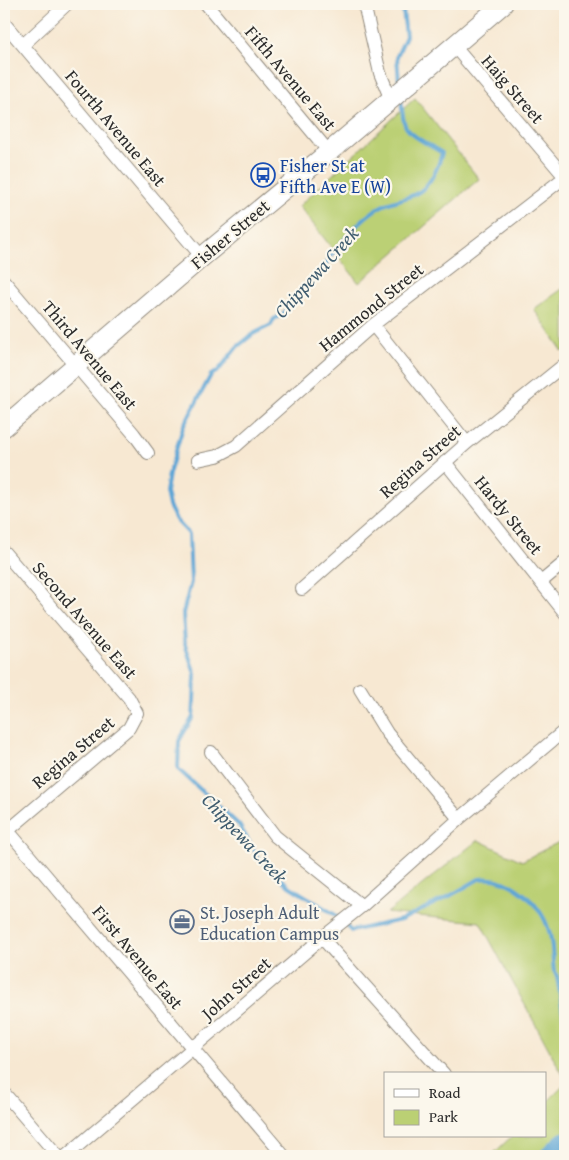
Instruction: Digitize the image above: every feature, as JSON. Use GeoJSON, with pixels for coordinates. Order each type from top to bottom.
{"type":"FeatureCollection","features":[{"type":"Feature","properties":{"kind":"main road","name":"Fisher Street"},"geometry":{"type":"LineString","coordinates":[[4,427],[202,257],[503,4]]}},
{"type":"Feature","properties":{"kind":"street"},"geometry":{"type":"LineString","coordinates":[[23,45],[67,4]]}},
{"type":"Feature","properties":{"kind":"street","name":"Fifth Avenue East"},"geometry":{"type":"LineString","coordinates":[[206,4],[329,152]]}},
{"type":"Feature","properties":{"kind":"street"},"geometry":{"type":"LineString","coordinates":[[364,4],[380,73],[394,97]]}},
{"type":"Feature","properties":{"kind":"street","name":"Fourth Avenue East"},"geometry":{"type":"LineString","coordinates":[[4,23],[202,257]]}},
{"type":"Feature","properties":{"kind":"street","name":"Haig Street"},"geometry":{"type":"LineString","coordinates":[[454,46],[565,177]]}},
{"type":"Feature","properties":{"kind":"street","name":"Hammond Street"},"geometry":{"type":"LineString","coordinates":[[198,460],[217,456],[236,446],[373,325],[565,177]]}},
{"type":"Feature","properties":{"kind":"street","name":"Third Avenue East"},"geometry":{"type":"LineString","coordinates":[[4,281],[148,453]]}},
{"type":"Feature","properties":{"kind":"street"},"geometry":{"type":"LineString","coordinates":[[373,325],[467,443]]}},
{"type":"Feature","properties":{"kind":"street","name":"Regina Street"},"geometry":{"type":"LineString","coordinates":[[302,589],[467,443],[565,364]]}},
{"type":"Feature","properties":{"kind":"street","name":"Hardy Street"},"geometry":{"type":"LineString","coordinates":[[445,462],[565,613]]}},
{"type":"Feature","properties":{"kind":"street","name":"Second Avenue East"},"geometry":{"type":"LineString","coordinates":[[4,552],[129,698],[137,713]]}},
{"type":"Feature","properties":{"kind":"street"},"geometry":{"type":"LineString","coordinates":[[541,582],[565,562]]}},
{"type":"Feature","properties":{"kind":"street"},"geometry":{"type":"LineString","coordinates":[[360,689],[387,733],[459,819]]}},
{"type":"Feature","properties":{"kind":"street","name":"Regina Street"},"geometry":{"type":"LineString","coordinates":[[5,830],[129,728],[137,713]]}},
{"type":"Feature","properties":{"kind":"street","name":"John Street"},"geometry":{"type":"LineString","coordinates":[[66,1156],[324,936],[362,906],[459,819],[565,730]]}},
{"type":"Feature","properties":{"kind":"street"},"geometry":{"type":"LineString","coordinates":[[211,752],[275,836],[362,906]]}},
{"type":"Feature","properties":{"kind":"street","name":"First Avenue East"},"geometry":{"type":"LineString","coordinates":[[5,830],[284,1156]]}},
{"type":"Feature","properties":{"kind":"street"},"geometry":{"type":"LineString","coordinates":[[324,936],[442,1072]]}},
{"type":"Feature","properties":{"kind":"street"},"geometry":{"type":"LineString","coordinates":[[4,1093],[58,1156]]}},
{"type":"Feature","properties":{"kind":"green space"},"geometry":{"type":"Polygon","coordinates":[[[415,98],[479,179],[359,283],[299,206],[415,98]]]}},
{"type":"Feature","properties":{"kind":"green space"},"geometry":{"type":"Polygon","coordinates":[[[565,287],[565,350],[563,352],[534,309],[565,287]]]}},
{"type":"Feature","properties":{"kind":"green space"},"geometry":{"type":"Polygon","coordinates":[[[565,839],[565,1079],[480,922],[387,913],[478,840],[522,861],[565,839]]]}},
{"type":"Feature","properties":{"kind":"green space"},"geometry":{"type":"Polygon","coordinates":[[[565,1084],[565,1156],[491,1156],[510,1138],[546,1138],[546,1103],[565,1084]]]}},
{"type":"Feature","properties":{"kind":"waterway","name":"Chippewa Creek"},"geometry":{"type":"LineString","coordinates":[[399,83],[397,56],[406,36],[403,10],[406,4]]}},
{"type":"Feature","properties":{"kind":"waterway","name":"Chippewa Creek"},"geometry":{"type":"LineString","coordinates":[[401,98],[403,119],[407,129],[442,153],[431,179],[420,191],[380,207],[360,223],[342,242],[285,312],[274,319],[271,325],[253,334],[237,347],[218,371],[211,375],[183,427],[169,474],[166,492],[169,506],[176,520],[189,534],[191,582],[183,613],[185,644],[195,674],[194,701],[193,717],[179,741],[178,769],[239,825],[260,860],[289,886],[337,916],[351,931],[401,920],[448,897],[479,879],[501,881],[512,886],[539,910],[549,931],[554,971],[557,976],[565,1025]]}},
{"type":"Feature","properties":{"kind":"waterway","name":"Chippewa Creek"},"geometry":{"type":"LineString","coordinates":[[550,1156],[565,1142]]}},
{"type":"Feature","properties":{"kind":"place","name":"Fisher St at Fifth Ave E (W)"},"geometry":{"type":"Point","coordinates":[263,175]}},
{"type":"Feature","properties":{"kind":"place","name":"St. Joseph Adult Education Campus"},"geometry":{"type":"Point","coordinates":[182,922]}}]}
